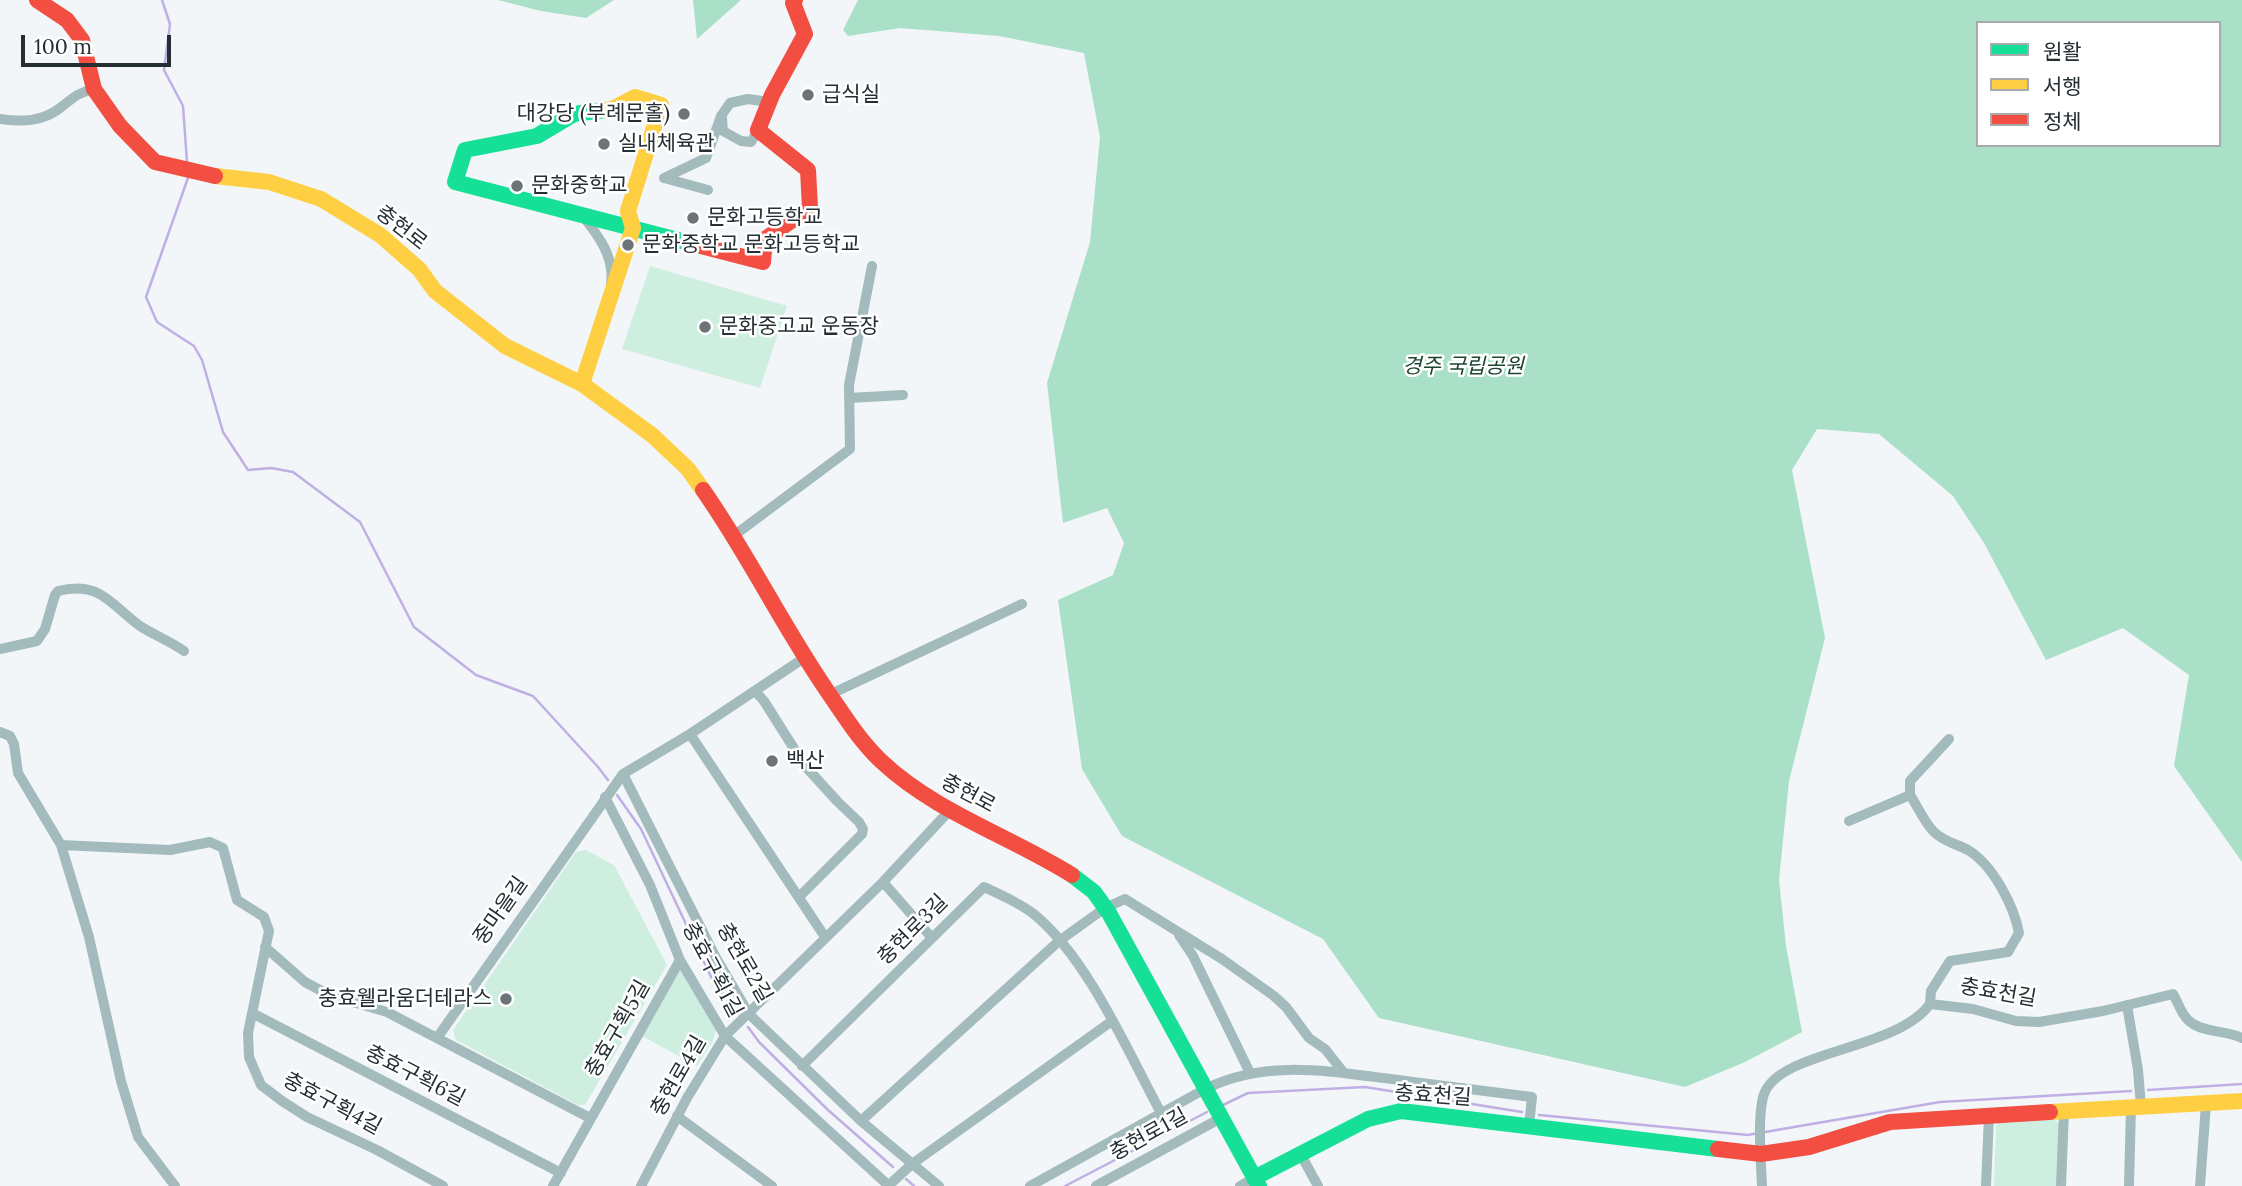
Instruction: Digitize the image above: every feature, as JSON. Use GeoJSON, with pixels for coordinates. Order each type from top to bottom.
{"type":"FeatureCollection","features":[{"type":"Feature","properties":{"kind":"street","name":"충현로"},"geometry":{"type":"LineString","coordinates":[[37,0],[68,20],[82,40],[94,89],[120,126],[155,162],[188,170],[269,182],[321,199],[380,234],[419,269],[435,291],[505,346],[582,384],[652,435],[688,469],[804,658],[862,741],[882,762],[927,797],[1064,869],[1094,892],[1257,1182]]}},
{"type":"Feature","properties":{"kind":"street"},"geometry":{"type":"LineString","coordinates":[[722,116],[723,131],[741,141],[751,142],[805,34],[793,3],[795,0]]}},
{"type":"Feature","properties":{"kind":"street"},"geometry":{"type":"LineString","coordinates":[[0,119],[16,121],[45,117],[80,92],[94,89]]}},
{"type":"Feature","properties":{"kind":"street"},"geometry":{"type":"LineString","coordinates":[[582,384],[633,228],[628,211],[661,106],[635,97],[612,109],[574,114],[537,136],[466,150],[455,182],[633,228],[763,262],[765,239],[810,208],[808,170],[758,130]]}},
{"type":"Feature","properties":{"kind":"street"},"geometry":{"type":"LineString","coordinates":[[708,190],[664,178],[706,158],[722,116],[730,103],[748,99],[769,102]]}},
{"type":"Feature","properties":{"kind":"street"},"geometry":{"type":"LineString","coordinates":[[582,215],[603,242],[612,277],[608,303]]}},
{"type":"Feature","properties":{"kind":"street"},"geometry":{"type":"LineString","coordinates":[[732,537],[850,449],[849,385],[872,266]]}},
{"type":"Feature","properties":{"kind":"street"},"geometry":{"type":"LineString","coordinates":[[849,398],[903,395]]}},
{"type":"Feature","properties":{"kind":"street"},"geometry":{"type":"LineString","coordinates":[[0,649],[37,641],[45,629],[58,591],[84,588],[99,592],[141,626],[184,651]]}},
{"type":"Feature","properties":{"kind":"street"},"geometry":{"type":"LineString","coordinates":[[829,695],[1022,604]]}},
{"type":"Feature","properties":{"kind":"street","name":"중마을길"},"geometry":{"type":"LineString","coordinates":[[437,1038],[623,774],[690,734],[804,658]]}},
{"type":"Feature","properties":{"kind":"street"},"geometry":{"type":"LineString","coordinates":[[755,691],[805,766],[863,829],[862,834],[799,897]]}},
{"type":"Feature","properties":{"kind":"street"},"geometry":{"type":"LineString","coordinates":[[0,732],[10,736],[14,744],[18,773],[61,845],[89,937],[121,1081],[138,1137],[176,1186]]}},
{"type":"Feature","properties":{"kind":"street"},"geometry":{"type":"LineString","coordinates":[[690,734],[825,937]]}},
{"type":"Feature","properties":{"kind":"street"},"geometry":{"type":"LineString","coordinates":[[1930,1004],[1931,991],[1950,961],[2008,952],[2019,933],[2016,916],[1987,864],[1933,831],[1910,795],[1910,781],[1949,740]]}},
{"type":"Feature","properties":{"kind":"street","name":"충현로2길"},"geometry":{"type":"LineString","coordinates":[[623,774],[715,956],[749,1014],[861,1121],[939,1186]]}},
{"type":"Feature","properties":{"kind":"street"},"geometry":{"type":"LineString","coordinates":[[1849,821],[1910,795]]}},
{"type":"Feature","properties":{"kind":"street","name":"충효구획1길"},"geometry":{"type":"LineString","coordinates":[[605,797],[650,885],[681,960],[725,1036],[889,1186]]}},
{"type":"Feature","properties":{"kind":"street","name":"충현로4길"},"geometry":{"type":"LineString","coordinates":[[641,1186],[677,1116],[725,1036],[883,881],[950,810]]}},
{"type":"Feature","properties":{"kind":"street","name":"충효구획4길"},"geometry":{"type":"LineString","coordinates":[[61,845],[170,850],[211,842],[223,848],[237,900],[264,917],[269,931],[248,1033],[249,1057],[257,1079],[267,1091],[307,1117],[377,1150],[443,1186]]}},
{"type":"Feature","properties":{"kind":"street"},"geometry":{"type":"LineString","coordinates":[[883,881],[932,937]]}},
{"type":"Feature","properties":{"kind":"street","name":"충현로3길"},"geometry":{"type":"LineString","coordinates":[[802,1066],[984,887],[1033,913],[1077,961],[1161,1113]]}},
{"type":"Feature","properties":{"kind":"street"},"geometry":{"type":"LineString","coordinates":[[861,1121],[1059,941],[1105,908],[1125,899],[1222,959],[1274,996],[1286,1007],[1309,1038],[1325,1049],[1345,1073]]}},
{"type":"Feature","properties":{"kind":"street"},"geometry":{"type":"LineString","coordinates":[[1175,930],[1193,956],[1250,1073]]}},
{"type":"Feature","properties":{"kind":"street"},"geometry":{"type":"LineString","coordinates":[[265,947],[305,982],[329,995],[387,1013],[590,1118]]}},
{"type":"Feature","properties":{"kind":"street","name":"충효구획5길"},"geometry":{"type":"LineString","coordinates":[[553,1186],[681,960]]}},
{"type":"Feature","properties":{"kind":"street","name":"충효천길"},"geometry":{"type":"LineString","coordinates":[[1761,1154],[1764,1095],[1774,1078],[1793,1068],[1866,1043],[1912,1023],[1930,1004],[1973,1009],[2016,1021],[2039,1022],[2127,1006],[2173,994],[2185,1016],[2197,1027],[2242,1038]]}},
{"type":"Feature","properties":{"kind":"street"},"geometry":{"type":"LineString","coordinates":[[2127,1006],[2138,1070],[2129,1186]]}},
{"type":"Feature","properties":{"kind":"street","name":"충효구획6길"},"geometry":{"type":"LineString","coordinates":[[252,1013],[561,1173]]}},
{"type":"Feature","properties":{"kind":"street"},"geometry":{"type":"LineString","coordinates":[[889,1186],[912,1164],[1112,1021]]}},
{"type":"Feature","properties":{"kind":"street"},"geometry":{"type":"LineString","coordinates":[[1030,1186],[1224,1080],[1250,1073],[1295,1069],[1345,1073]]}},
{"type":"Feature","properties":{"kind":"street","name":"충효천길"},"geometry":{"type":"LineString","coordinates":[[1345,1073],[1532,1097],[1530,1126]]}},
{"type":"Feature","properties":{"kind":"street","name":"충효천길"},"geometry":{"type":"LineString","coordinates":[[1257,1182],[1368,1119],[1388,1112],[1401,1111],[1761,1154],[1809,1147],[1890,1122],[2242,1101]]}},
{"type":"Feature","properties":{"kind":"street"},"geometry":{"type":"LineString","coordinates":[[2200,1186],[2206,1104]]}},
{"type":"Feature","properties":{"kind":"street"},"geometry":{"type":"LineString","coordinates":[[2061,1186],[2064,1111]]}},
{"type":"Feature","properties":{"kind":"street"},"geometry":{"type":"LineString","coordinates":[[677,1116],[772,1186]]}},
{"type":"Feature","properties":{"kind":"street"},"geometry":{"type":"LineString","coordinates":[[1986,1186],[1989,1116]]}},
{"type":"Feature","properties":{"kind":"street","name":"충현로1길"},"geometry":{"type":"LineString","coordinates":[[1096,1186],[1221,1118]]}},
{"type":"Feature","properties":{"kind":"street"},"geometry":{"type":"LineString","coordinates":[[1761,1154],[1762,1186]]}},
{"type":"Feature","properties":{"kind":"street"},"geometry":{"type":"LineString","coordinates":[[1301,1155],[1318,1186]]}},
{"type":"Feature","properties":{"kind":"street"},"geometry":{"type":"LineString","coordinates":[[1240,1186],[1257,1182]]}},
{"type":"Feature","properties":{"kind":"green space"},"geometry":{"type":"Polygon","coordinates":[[[498,0],[614,0],[586,18],[541,11],[498,0]]]}},
{"type":"Feature","properties":{"kind":"green space"},"geometry":{"type":"Polygon","coordinates":[[[693,0],[741,0],[697,39],[693,0]]]}},
{"type":"Feature","properties":{"kind":"green space","name":"경주 국립공원"},"geometry":{"type":"Polygon","coordinates":[[[858,0],[2242,0],[2242,862],[2174,766],[2189,675],[2123,628],[2046,660],[1984,543],[1953,496],[1879,434],[1817,429],[1792,470],[1825,638],[1789,781],[1779,880],[1786,946],[1802,1032],[1745,1062],[1685,1087],[1379,1018],[1323,939],[1122,836],[1082,769],[1058,600],[1113,575],[1124,543],[1107,508],[1063,523],[1047,383],[1090,242],[1100,137],[1084,53],[999,36],[900,28],[848,36],[843,30],[858,0]]]}},
{"type":"Feature","properties":{"kind":"green space","name":"문화중고교 운동장"},"geometry":{"type":"Polygon","coordinates":[[[650,266],[787,306],[760,388],[622,349],[650,266]]]}},
{"type":"Feature","properties":{"kind":"green space"},"geometry":{"type":"Polygon","coordinates":[[[586,850],[614,865],[667,965],[585,1105],[578,1105],[456,1040],[453,1030],[576,852],[586,850]]]}},
{"type":"Feature","properties":{"kind":"green space"},"geometry":{"type":"Polygon","coordinates":[[[680,970],[716,1029],[713,1041],[697,1066],[642,1036],[680,970]]]}},
{"type":"Feature","properties":{"kind":"green space"},"geometry":{"type":"Polygon","coordinates":[[[2052,1116],[2060,1126],[2057,1186],[1994,1186],[1996,1124],[2002,1118],[2052,1116]]]}},
{"type":"Feature","properties":{"kind":"waterway"},"geometry":{"type":"LineString","coordinates":[[162,0],[170,24],[164,70],[183,106],[187,162]]}},
{"type":"Feature","properties":{"kind":"waterway"},"geometry":{"type":"LineString","coordinates":[[189,175],[146,297],[157,322],[194,346],[202,360],[223,432],[248,470],[271,468],[293,472],[360,522],[414,627],[476,675],[533,696],[608,780]]}},
{"type":"Feature","properties":{"kind":"waterway"},"geometry":{"type":"LineString","coordinates":[[617,795],[641,829],[712,979],[738,1014]]}},
{"type":"Feature","properties":{"kind":"waterway"},"geometry":{"type":"LineString","coordinates":[[748,1027],[759,1042],[828,1110],[893,1167]]}},
{"type":"Feature","properties":{"kind":"waterway"},"geometry":{"type":"LineString","coordinates":[[2148,1090],[2242,1084]]}},
{"type":"Feature","properties":{"kind":"waterway"},"geometry":{"type":"LineString","coordinates":[[1223,1105],[1248,1093],[1365,1087],[1522,1112]]}},
{"type":"Feature","properties":{"kind":"waterway"},"geometry":{"type":"LineString","coordinates":[[1765,1132],[1940,1102],[2131,1091]]}},
{"type":"Feature","properties":{"kind":"waterway"},"geometry":{"type":"LineString","coordinates":[[1065,1186],[1207,1112]]}},
{"type":"Feature","properties":{"kind":"waterway"},"geometry":{"type":"LineString","coordinates":[[1539,1115],[1748,1135],[1758,1133]]}},
{"type":"Feature","properties":{"kind":"waterway"},"geometry":{"type":"LineString","coordinates":[[906,1179],[914,1186]]}},
{"type":"Feature","properties":{"kind":"traffic: fast"},"geometry":{"type":"LineString","coordinates":[[605,110],[574,114],[537,136],[465,150],[455,182],[701,246]]}},
{"type":"Feature","properties":{"kind":"traffic: fast"},"geometry":{"type":"LineString","coordinates":[[1072,875],[1094,892],[1109,913],[1259,1186]]}},
{"type":"Feature","properties":{"kind":"traffic: fast"},"geometry":{"type":"LineString","coordinates":[[1254,1178],[1368,1119],[1401,1111],[1718,1149]]}},
{"type":"Feature","properties":{"kind":"traffic: slow"},"geometry":{"type":"LineString","coordinates":[[582,384],[633,228],[628,211],[661,105],[635,97],[605,110]]}},
{"type":"Feature","properties":{"kind":"traffic: slow"},"geometry":{"type":"LineString","coordinates":[[215,176],[269,182],[321,199],[380,235],[419,269],[435,291],[505,346],[582,384],[652,435],[688,469],[703,490]]}},
{"type":"Feature","properties":{"kind":"traffic: slow"},"geometry":{"type":"LineString","coordinates":[[2050,1112],[2242,1101]]}},
{"type":"Feature","properties":{"kind":"traffic: jam"},"geometry":{"type":"LineString","coordinates":[[37,0],[67,20],[82,40],[94,89],[120,126],[155,162],[215,176]]}},
{"type":"Feature","properties":{"kind":"traffic: jam"},"geometry":{"type":"LineString","coordinates":[[701,246],[763,262],[765,239],[810,208],[808,170],[758,130],[772,95],[805,34],[793,3],[795,0]]}},
{"type":"Feature","properties":{"kind":"traffic: jam"},"geometry":{"type":"LineString","coordinates":[[703,490],[815,673],[874,754],[925,795],[1072,875]]}},
{"type":"Feature","properties":{"kind":"traffic: jam"},"geometry":{"type":"LineString","coordinates":[[1718,1149],[1761,1154],[1809,1147],[1890,1122],[2050,1112]]}},
{"type":"Feature","properties":{"kind":"place","name":"급식실"},"geometry":{"type":"Point","coordinates":[808,95]}},
{"type":"Feature","properties":{"kind":"place","name":"대강당 (부례문홀)"},"geometry":{"type":"Point","coordinates":[684,114]}},
{"type":"Feature","properties":{"kind":"place","name":"실내체육관"},"geometry":{"type":"Point","coordinates":[604,144]}},
{"type":"Feature","properties":{"kind":"place","name":"문화중학교"},"geometry":{"type":"Point","coordinates":[517,186]}},
{"type":"Feature","properties":{"kind":"place","name":"문화고등학교"},"geometry":{"type":"Point","coordinates":[693,218]}},
{"type":"Feature","properties":{"kind":"place","name":"문화중학교 문화고등학교"},"geometry":{"type":"Point","coordinates":[628,245]}},
{"type":"Feature","properties":{"kind":"place","name":"문화중고교 운동장"},"geometry":{"type":"Point","coordinates":[705,327]}},
{"type":"Feature","properties":{"kind":"place","name":"백산"},"geometry":{"type":"Point","coordinates":[772,761]}},
{"type":"Feature","properties":{"kind":"place","name":"충효웰라움더테라스"},"geometry":{"type":"Point","coordinates":[506,999]}}]}
